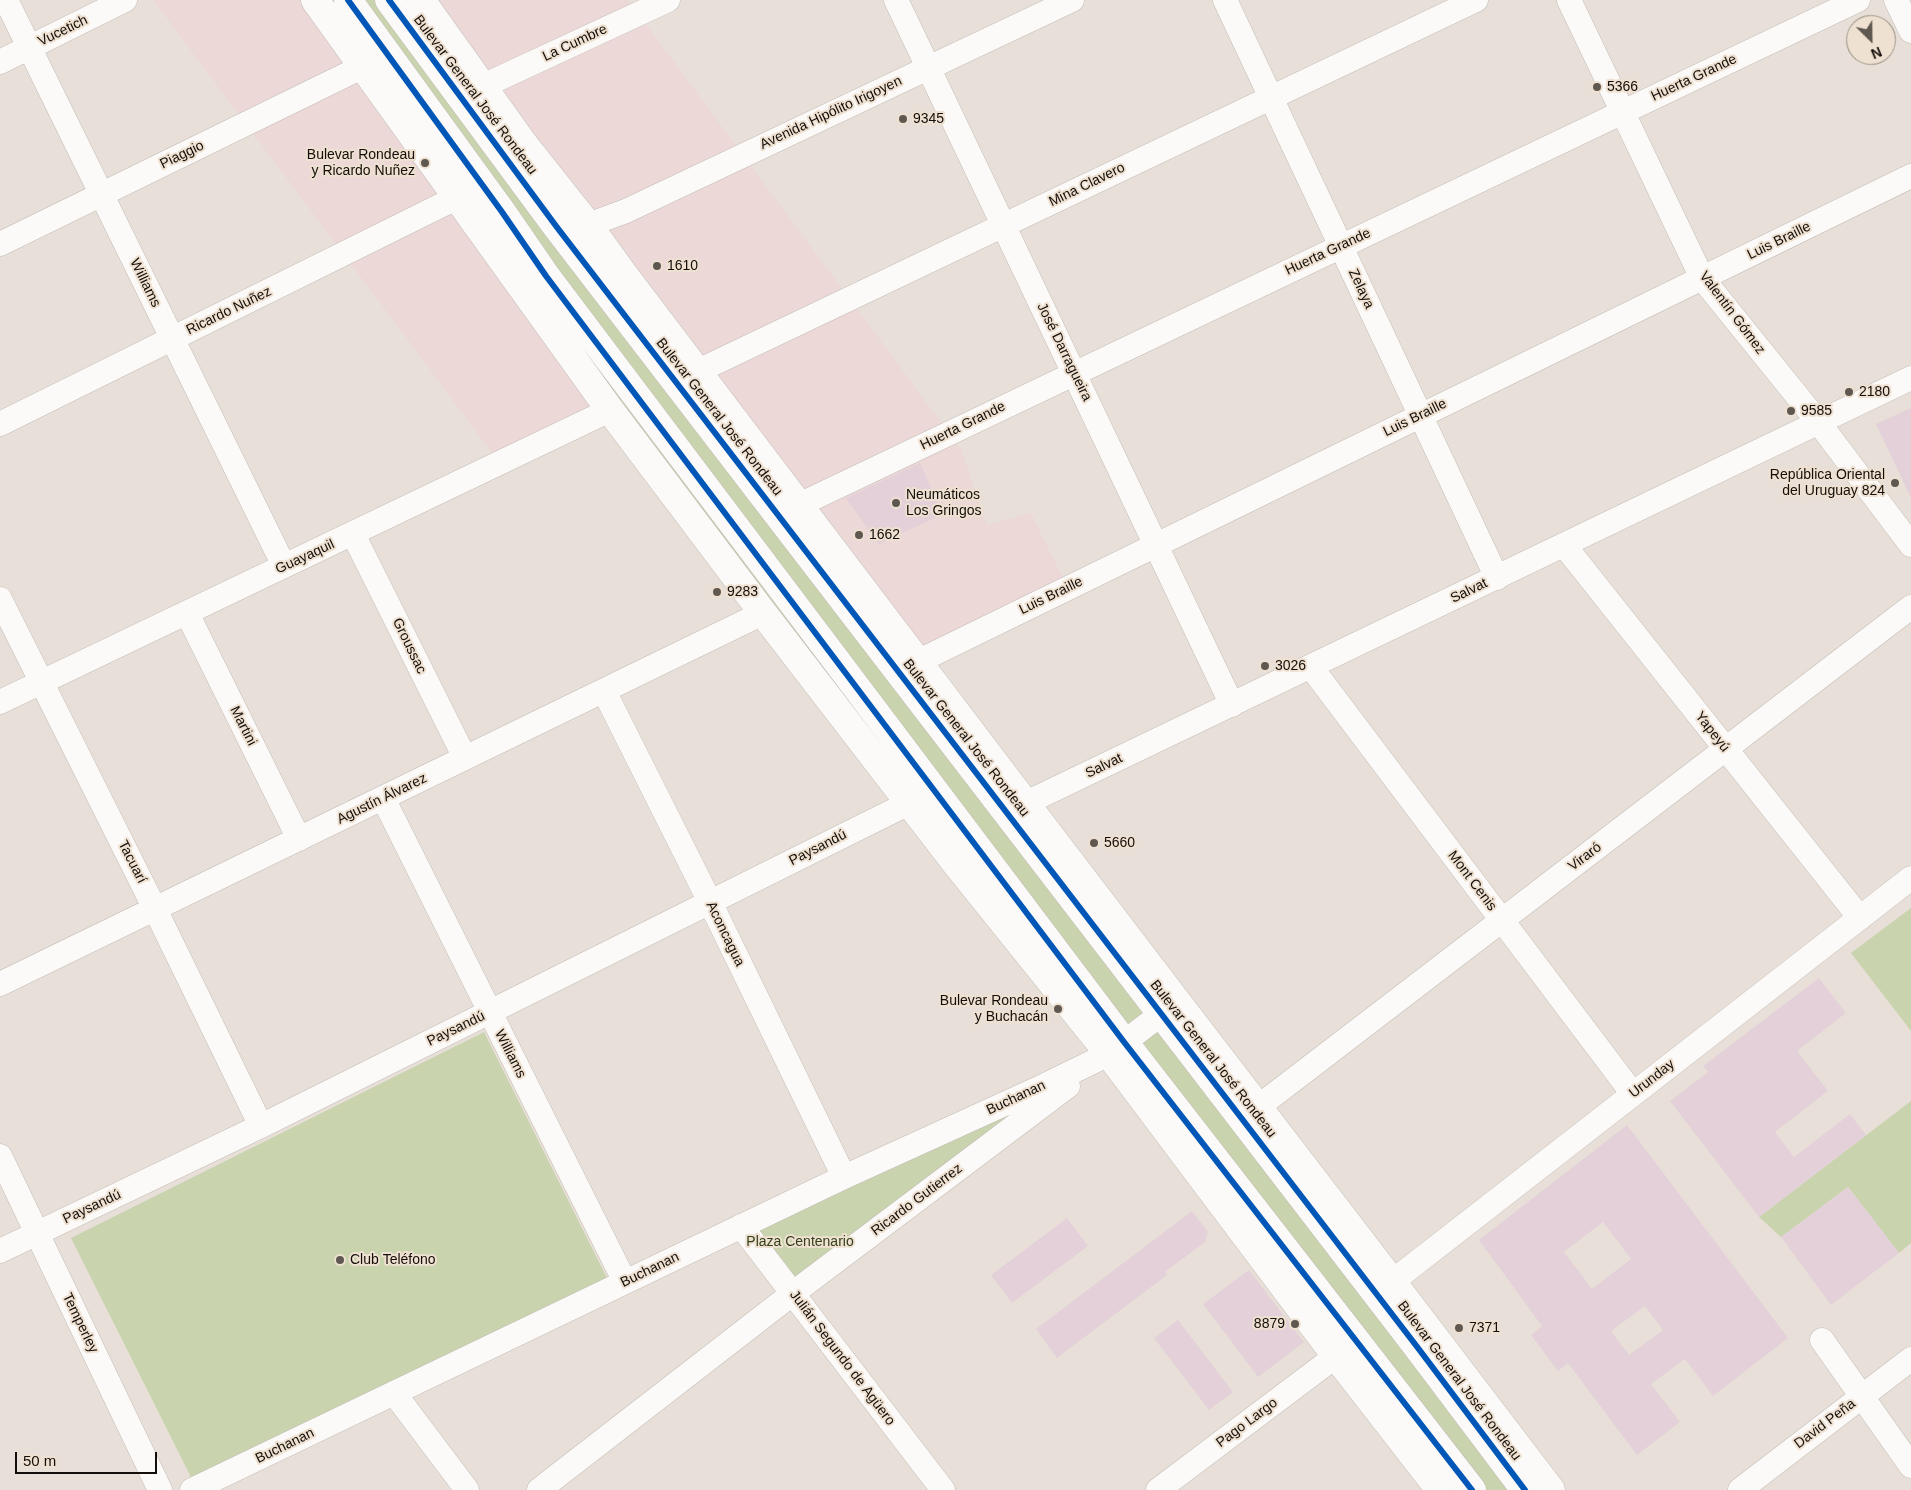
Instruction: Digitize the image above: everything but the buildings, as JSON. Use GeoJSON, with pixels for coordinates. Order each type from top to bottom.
{"type":"FeatureCollection","features":[{"type":"Feature","properties":{"kind":"main road"},"geometry":{"type":"LineString","coordinates":[[315,0],[458,198],[522,264],[873,710],[1336,1356],[1440,1490]]}},
{"type":"Feature","properties":{"kind":"main road"},"geometry":{"type":"LineString","coordinates":[[348,0],[502,212],[522,264],[610,410],[763,613],[957,865],[1117,1048],[1472,1490]]}},
{"type":"Feature","properties":{"kind":"main road","name":"Bulevar General José Rondeau"},"geometry":{"type":"LineString","coordinates":[[389,0],[516,152],[570,230],[761,492],[1169,1008],[1258,1107],[1551,1490]]}},
{"type":"Feature","properties":{"kind":"main road","name":"Bulevar General José Rondeau"},"geometry":{"type":"LineString","coordinates":[[421,0],[483,86],[516,152]]}},
{"type":"Feature","properties":{"kind":"main road"},"geometry":{"type":"LineString","coordinates":[[458,198],[516,152]]}},
{"type":"Feature","properties":{"kind":"main road"},"geometry":{"type":"LineString","coordinates":[[458,198],[570,230]]}},
{"type":"Feature","properties":{"kind":"main road"},"geometry":{"type":"LineString","coordinates":[[522,264],[570,230]]}},
{"type":"Feature","properties":{"kind":"main road","name":"Bulevar General José Rondeau"},"geometry":{"type":"LineString","coordinates":[[570,230],[698,371],[919,661],[1026,803],[1169,1008],[1418,1348],[1525,1490]]}},
{"type":"Feature","properties":{"kind":"main road"},"geometry":{"type":"LineString","coordinates":[[740,427],[761,492]]}},
{"type":"Feature","properties":{"kind":"main road"},"geometry":{"type":"LineString","coordinates":[[873,710],[957,865]]}},
{"type":"Feature","properties":{"kind":"main road"},"geometry":{"type":"LineString","coordinates":[[1346,1222],[1418,1348]]}},
{"type":"Feature","properties":{"kind":"street","name":"Williams"},"geometry":{"type":"LineString","coordinates":[[6,0],[284,566]]}},
{"type":"Feature","properties":{"kind":"street","name":"Vucetich"},"geometry":{"type":"LineString","coordinates":[[0,62],[125,0]]}},
{"type":"Feature","properties":{"kind":"street","name":"La Cumbre"},"geometry":{"type":"LineString","coordinates":[[483,86],[668,0]]}},
{"type":"Feature","properties":{"kind":"street","name":"José Darragueira"},"geometry":{"type":"LineString","coordinates":[[896,0],[1232,704]]}},
{"type":"Feature","properties":{"kind":"street","name":"Avenida Hipólito Irigoyen"},"geometry":{"type":"LineString","coordinates":[[570,230],[626,211],[1072,0]]}},
{"type":"Feature","properties":{"kind":"street","name":"Zelaya"},"geometry":{"type":"LineString","coordinates":[[1224,0],[1497,578]]}},
{"type":"Feature","properties":{"kind":"street","name":"Mina Clavero"},"geometry":{"type":"LineString","coordinates":[[698,371],[1476,0]]}},
{"type":"Feature","properties":{"kind":"street","name":"Valentín Gómez"},"geometry":{"type":"LineString","coordinates":[[1569,0],[1702,278],[1819,423],[1911,545]]}},
{"type":"Feature","properties":{"kind":"street","name":"Huerta Grande"},"geometry":{"type":"LineString","coordinates":[[799,505],[1858,0]]}},
{"type":"Feature","properties":{"kind":"street"},"geometry":{"type":"LineString","coordinates":[[1896,0],[1911,31]]}},
{"type":"Feature","properties":{"kind":"street","name":"Piaggio"},"geometry":{"type":"LineString","coordinates":[[0,244],[364,66]]}},
{"type":"Feature","properties":{"kind":"street","name":"Luis Braille"},"geometry":{"type":"LineString","coordinates":[[919,661],[1911,176]]}},
{"type":"Feature","properties":{"kind":"street","name":"Ricardo Nuñez"},"geometry":{"type":"LineString","coordinates":[[0,424],[458,198]]}},
{"type":"Feature","properties":{"kind":"street","name":"Salvat"},"geometry":{"type":"LineString","coordinates":[[1026,803],[1911,378]]}},
{"type":"Feature","properties":{"kind":"street","name":"Guayaquil"},"geometry":{"type":"LineString","coordinates":[[0,702],[610,410]]}},
{"type":"Feature","properties":{"kind":"street","name":"Groussac"},"geometry":{"type":"LineString","coordinates":[[353,534],[465,758]]}},
{"type":"Feature","properties":{"kind":"street","name":"Yapeyú"},"geometry":{"type":"LineString","coordinates":[[1564,545],[1860,918]]}},
{"type":"Feature","properties":{"kind":"street","name":"Tacuarí"},"geometry":{"type":"LineString","coordinates":[[0,599],[261,1126]]}},
{"type":"Feature","properties":{"kind":"street","name":"Viraró"},"geometry":{"type":"LineString","coordinates":[[1258,1107],[1501,920],[1727,750],[1911,607]]}},
{"type":"Feature","properties":{"kind":"street","name":"Martini"},"geometry":{"type":"LineString","coordinates":[[187,613],[299,839]]}},
{"type":"Feature","properties":{"kind":"street","name":"Agustín Álvarez"},"geometry":{"type":"LineString","coordinates":[[0,984],[763,613]]}},
{"type":"Feature","properties":{"kind":"street","name":"Mont Cenis"},"geometry":{"type":"LineString","coordinates":[[1311,667],[1633,1094]]}},
{"type":"Feature","properties":{"kind":"street","name":"Aconcagua"},"geometry":{"type":"LineString","coordinates":[[604,691],[710,902],[844,1177]]}},
{"type":"Feature","properties":{"kind":"street","name":"Williams"},"geometry":{"type":"LineString","coordinates":[[383,798],[625,1282]]}},
{"type":"Feature","properties":{"kind":"street","name":"Paysandú"},"geometry":{"type":"LineString","coordinates":[[0,1251],[261,1126],[909,803]]}},
{"type":"Feature","properties":{"kind":"street","name":"Urunday"},"geometry":{"type":"LineString","coordinates":[[1393,1281],[1911,878]]}},
{"type":"Feature","properties":{"kind":"street","name":"Ricardo Gutierrez"},"geometry":{"type":"LineString","coordinates":[[539,1490],[792,1294],[1039,1097],[1117,1048],[1169,1008]]}},
{"type":"Feature","properties":{"kind":"street","name":"Buchanan"},"geometry":{"type":"LineString","coordinates":[[192,1490],[844,1177],[1039,1097]]}},
{"type":"Feature","properties":{"kind":"street","name":"Temperley"},"geometry":{"type":"LineString","coordinates":[[0,1156],[160,1490]]}},
{"type":"Feature","properties":{"kind":"street","name":"Julián Segundo de Agüero"},"geometry":{"type":"LineString","coordinates":[[741,1226],[942,1490]]}},
{"type":"Feature","properties":{"kind":"street"},"geometry":{"type":"LineString","coordinates":[[1822,1340],[1911,1466]]}},
{"type":"Feature","properties":{"kind":"street","name":"Pago Largo"},"geometry":{"type":"LineString","coordinates":[[1158,1490],[1336,1356]]}},
{"type":"Feature","properties":{"kind":"street","name":"David Peña"},"geometry":{"type":"LineString","coordinates":[[1740,1490],[1911,1359]]}},
{"type":"Feature","properties":{"kind":"street"},"geometry":{"type":"LineString","coordinates":[[394,1393],[467,1490]]}},
{"type":"Feature","properties":{"kind":"shaded area"},"geometry":{"type":"Polygon","coordinates":[[[153,0],[628,0],[961,449],[987,525],[1031,513],[1068,588],[835,706],[610,410],[500,463],[153,0]]]}},
{"type":"Feature","properties":{"kind":"green space"},"geometry":{"type":"Polygon","coordinates":[[[315,0],[421,0],[1551,1490],[1440,1490],[315,0]]]}},
{"type":"Feature","properties":{"kind":"green space"},"geometry":{"type":"Polygon","coordinates":[[[1911,908],[1911,1031],[1851,953],[1911,908]]]}},
{"type":"Feature","properties":{"kind":"green space","name":"Club Teléfono"},"geometry":{"type":"Polygon","coordinates":[[[484,1032],[609,1282],[194,1483],[71,1238],[484,1032]]]}},
{"type":"Feature","properties":{"kind":"green space"},"geometry":{"type":"Polygon","coordinates":[[[1911,1101],[1911,1243],[1899,1253],[1848,1187],[1781,1237],[1759,1217],[1911,1101]]]}},
{"type":"Feature","properties":{"kind":"green space","name":"Plaza Centenario"},"geometry":{"type":"Polygon","coordinates":[[[1007,1116],[794,1286],[750,1229],[1007,1116]]]}},
{"type":"Feature","properties":{"kind":"cycle path"},"geometry":{"type":"LineString","coordinates":[[348,0],[502,212],[546,276],[1124,1042],[1472,1490]]}},
{"type":"Feature","properties":{"kind":"cycle path"},"geometry":{"type":"LineString","coordinates":[[389,0],[556,226],[1525,1490]]}},
{"type":"Feature","properties":{"kind":"place","name":"5366"},"geometry":{"type":"Point","coordinates":[1597,87]}},
{"type":"Feature","properties":{"kind":"place","name":"9345"},"geometry":{"type":"Point","coordinates":[903,119]}},
{"type":"Feature","properties":{"kind":"place","name":"Bulevar Rondeau y Ricardo Nuñez"},"geometry":{"type":"Point","coordinates":[425,163]}},
{"type":"Feature","properties":{"kind":"place","name":"1610"},"geometry":{"type":"Point","coordinates":[657,266]}},
{"type":"Feature","properties":{"kind":"place","name":"2180"},"geometry":{"type":"Point","coordinates":[1849,392]}},
{"type":"Feature","properties":{"kind":"place","name":"9585"},"geometry":{"type":"Point","coordinates":[1791,411]}},
{"type":"Feature","properties":{"kind":"place","name":"República Oriental del Uruguay 824"},"geometry":{"type":"Point","coordinates":[1895,483]}},
{"type":"Feature","properties":{"kind":"place","name":"Neumáticos Los Gringos"},"geometry":{"type":"Point","coordinates":[896,503]}},
{"type":"Feature","properties":{"kind":"place","name":"1662"},"geometry":{"type":"Point","coordinates":[859,535]}},
{"type":"Feature","properties":{"kind":"place","name":"9283"},"geometry":{"type":"Point","coordinates":[717,592]}},
{"type":"Feature","properties":{"kind":"place","name":"3026"},"geometry":{"type":"Point","coordinates":[1265,666]}},
{"type":"Feature","properties":{"kind":"place","name":"5660"},"geometry":{"type":"Point","coordinates":[1094,843]}},
{"type":"Feature","properties":{"kind":"place","name":"Bulevar Rondeau y Buchacán"},"geometry":{"type":"Point","coordinates":[1058,1009]}},
{"type":"Feature","properties":{"kind":"place","name":"Club Teléfono"},"geometry":{"type":"Point","coordinates":[340,1260]}},
{"type":"Feature","properties":{"kind":"place","name":"8879"},"geometry":{"type":"Point","coordinates":[1295,1324]}},
{"type":"Feature","properties":{"kind":"place","name":"7371"},"geometry":{"type":"Point","coordinates":[1459,1328]}}]}
